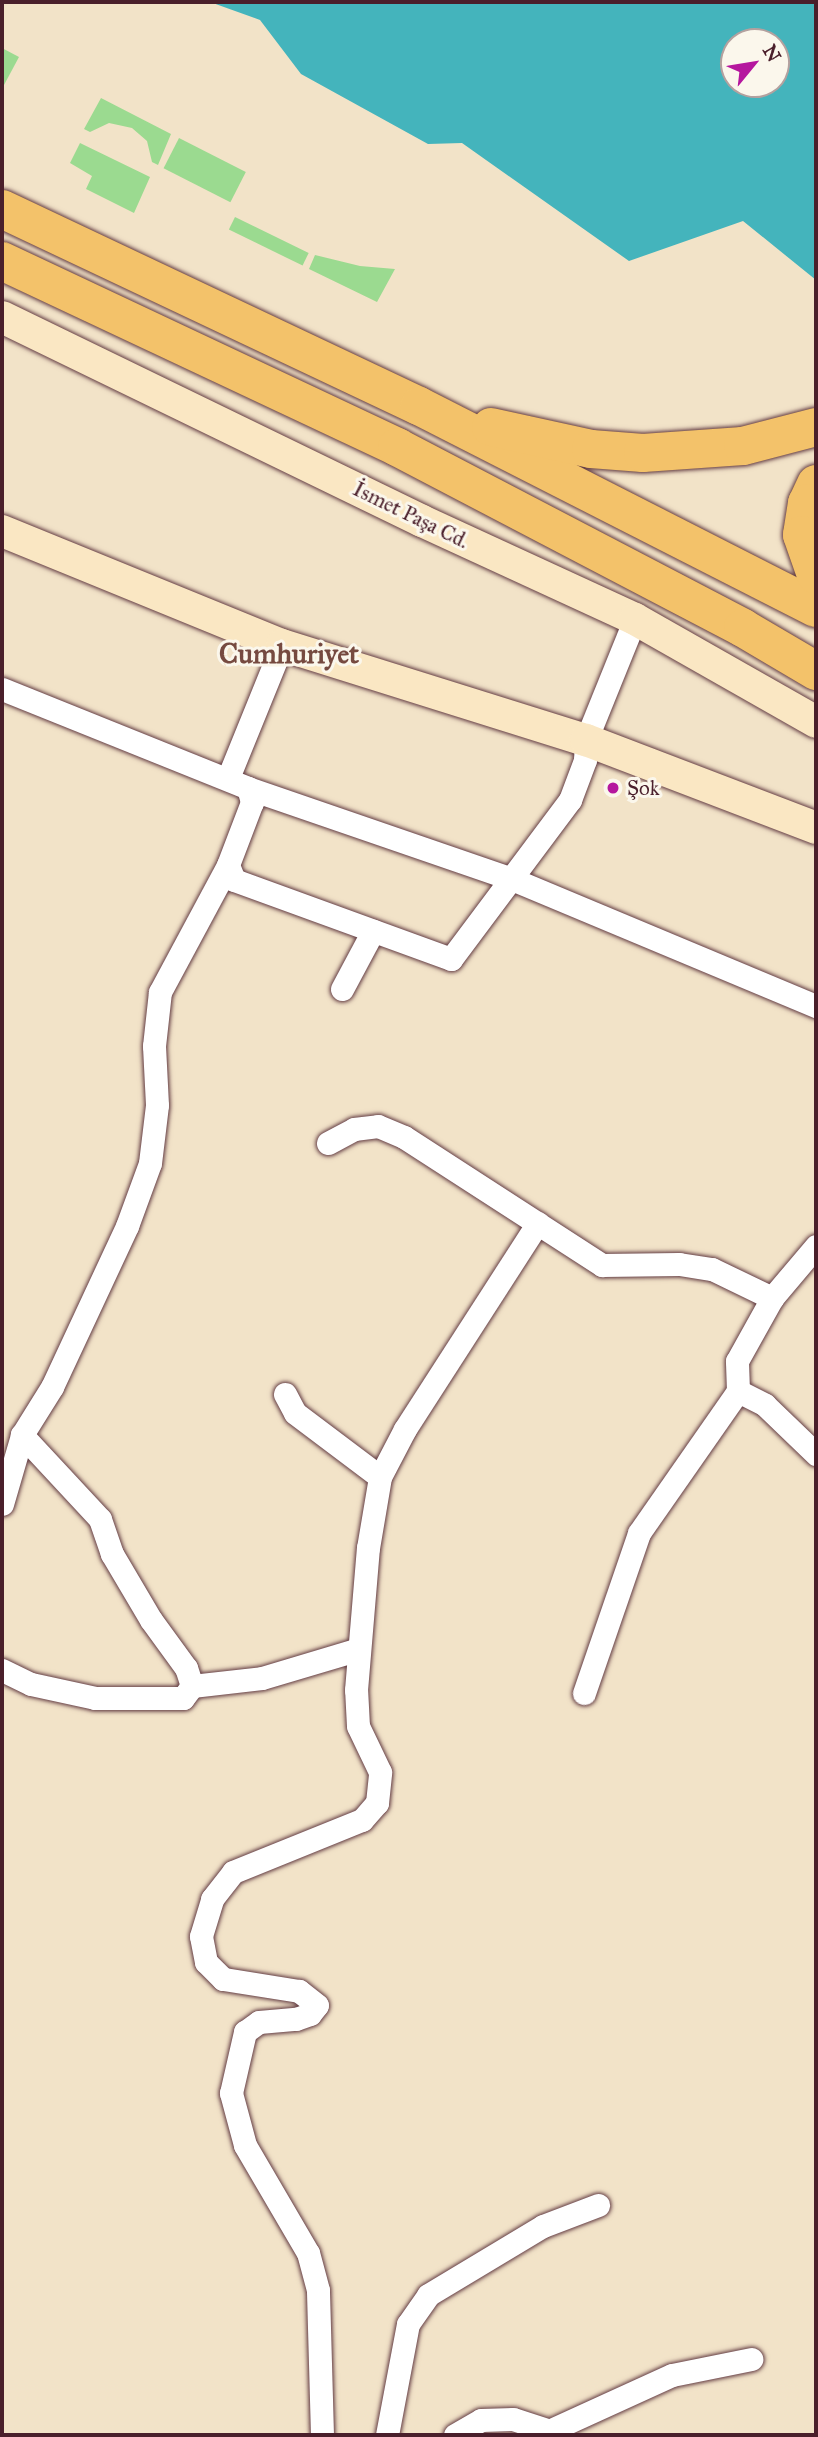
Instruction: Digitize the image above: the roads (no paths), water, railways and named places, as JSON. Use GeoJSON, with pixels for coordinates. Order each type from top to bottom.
{"type":"FeatureCollection","features":[{"type":"Feature","properties":{"kind":"highway"},"geometry":{"type":"LineString","coordinates":[[2,209],[419,406],[816,608]]}},
{"type":"Feature","properties":{"kind":"highway"},"geometry":{"type":"LineString","coordinates":[[2,261],[397,447],[816,670]]}},
{"type":"Feature","properties":{"kind":"highway"},"geometry":{"type":"LineString","coordinates":[[419,406],[591,449],[643,453],[743,446],[816,427]]}},
{"type":"Feature","properties":{"kind":"highway"},"geometry":{"type":"LineString","coordinates":[[816,484],[807,503],[802,535],[816,575]]}},
{"type":"Feature","properties":{"kind":"main road","name":"İsmet Paşa Cd."},"geometry":{"type":"LineString","coordinates":[[2,317],[422,522],[635,619],[816,722]]}},
{"type":"Feature","properties":{"kind":"main road"},"geometry":{"type":"LineString","coordinates":[[2,531],[282,645],[586,740],[816,828]]}},
{"type":"Feature","properties":{"kind":"street"},"geometry":{"type":"LineString","coordinates":[[228,865],[234,880],[451,959],[570,800],[585,760],[586,740],[635,619]]}},
{"type":"Feature","properties":{"kind":"street"},"geometry":{"type":"LineString","coordinates":[[238,783],[282,645]]}},
{"type":"Feature","properties":{"kind":"street"},"geometry":{"type":"LineString","coordinates":[[2,689],[238,783],[512,878],[816,1006]]}},
{"type":"Feature","properties":{"kind":"street"},"geometry":{"type":"LineString","coordinates":[[2,1504],[22,1435],[52,1387],[128,1226],[150,1163],[157,1105],[154,1046],[160,992],[228,865],[252,802],[238,783]]}},
{"type":"Feature","properties":{"kind":"street"},"geometry":{"type":"LineString","coordinates":[[342,989],[373,931]]}},
{"type":"Feature","properties":{"kind":"street"},"geometry":{"type":"LineString","coordinates":[[328,1143],[354,1129],[378,1126],[404,1137],[602,1265],[679,1264],[712,1269],[772,1298]]}},
{"type":"Feature","properties":{"kind":"street"},"geometry":{"type":"LineString","coordinates":[[322,2435],[318,2290],[308,2253],[245,2145],[231,2093],[245,2032],[259,2022],[303,2017],[317,2005],[299,1991],[223,1979],[206,1962],[201,1936],[212,1899],[233,1872],[362,1821],[377,1803],[380,1772],[358,1727],[359,1649],[368,1548],[380,1477],[405,1429],[538,1223]]}},
{"type":"Feature","properties":{"kind":"street"},"geometry":{"type":"LineString","coordinates":[[584,1693],[639,1533],[738,1391],[737,1361],[772,1298],[816,1246]]}},
{"type":"Feature","properties":{"kind":"street"},"geometry":{"type":"LineString","coordinates":[[738,1391],[765,1405],[816,1454]]}},
{"type":"Feature","properties":{"kind":"street"},"geometry":{"type":"LineString","coordinates":[[285,1394],[295,1413],[380,1477]]}},
{"type":"Feature","properties":{"kind":"street"},"geometry":{"type":"LineString","coordinates":[[22,1435],[100,1519],[112,1554],[151,1620],[186,1668],[192,1686]]}},
{"type":"Feature","properties":{"kind":"street"},"geometry":{"type":"LineString","coordinates":[[2,1670],[31,1684],[95,1698],[183,1698],[192,1686],[262,1678],[359,1649]]}},
{"type":"Feature","properties":{"kind":"street"},"geometry":{"type":"LineString","coordinates":[[387,2435],[408,2324],[428,2295],[543,2226],[598,2206]]}},
{"type":"Feature","properties":{"kind":"street"},"geometry":{"type":"LineString","coordinates":[[455,2435],[481,2420],[513,2419],[549,2431],[672,2375],[751,2358]]}},
{"type":"Feature","properties":{"kind":"water"},"geometry":{"type":"Polygon","coordinates":[[[210,2],[816,2],[816,280],[743,221],[629,261],[462,143],[428,144],[301,74],[260,20],[210,2]]]}},
{"type":"Feature","properties":{"kind":"place","name":"Şok"},"geometry":{"type":"Point","coordinates":[613,788]}},
{"type":"Feature","properties":{"kind":"district","name":"Cumhuriyet"},"geometry":{"type":"Point","coordinates":[289,654]}}]}
